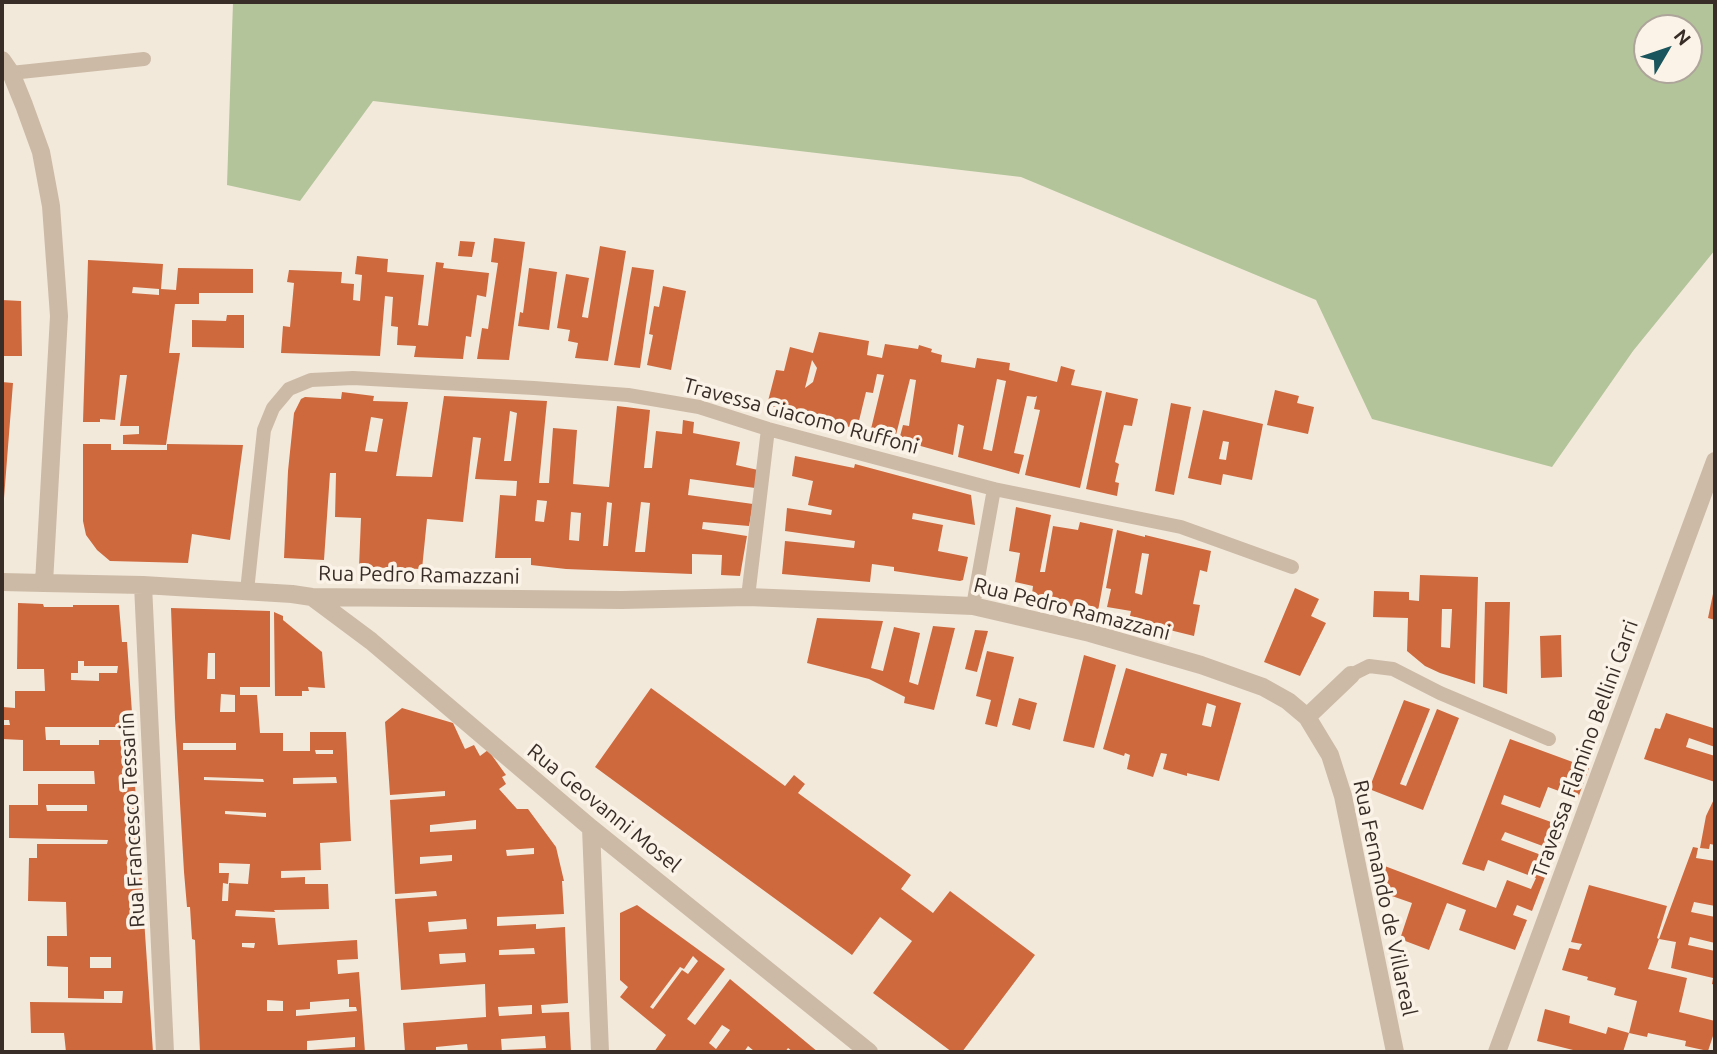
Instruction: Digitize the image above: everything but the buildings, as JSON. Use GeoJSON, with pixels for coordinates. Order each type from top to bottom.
{"type":"FeatureCollection","features":[{"type":"Feature","properties":{"kind":"street"},"geometry":{"type":"LineString","coordinates":[[6,66],[41,152],[51,206],[59,316],[44,583]]}},
{"type":"Feature","properties":{"kind":"street","name":"Travessa Flamino Bellini Carri"},"geometry":{"type":"LineString","coordinates":[[1497,1052],[1715,461]]}},
{"type":"Feature","properties":{"kind":"street","name":"Rua Pedro Ramazzani"},"geometry":{"type":"LineString","coordinates":[[2,582],[143,585],[312,597],[622,600],[748,597],[973,606],[1090,633],[1201,666],[1263,687],[1307,717]]}},
{"type":"Feature","properties":{"kind":"street","name":"Rua Francesco Tessarin"},"geometry":{"type":"LineString","coordinates":[[143,585],[165,1052]]}},
{"type":"Feature","properties":{"kind":"street","name":"Rua Geovanni Mosel"},"geometry":{"type":"LineString","coordinates":[[312,597],[371,640],[591,828],[869,1052]]}},
{"type":"Feature","properties":{"kind":"street"},"geometry":{"type":"LineString","coordinates":[[1307,717],[1351,675]]}},
{"type":"Feature","properties":{"kind":"street","name":"Rua Fernando de Villareal"},"geometry":{"type":"LineString","coordinates":[[1307,717],[1330,755],[1343,796],[1395,1052]]}},
{"type":"Feature","properties":{"kind":"street"},"geometry":{"type":"LineString","coordinates":[[591,828],[600,1052]]}},
{"type":"Feature","properties":{"kind":"lane"},"geometry":{"type":"LineString","coordinates":[[6,66],[145,60]]}},
{"type":"Feature","properties":{"kind":"lane","name":"Travessa Giacomo Ruffoni"},"geometry":{"type":"LineString","coordinates":[[247,591],[264,430],[273,408],[289,389],[311,380],[353,378],[628,395],[699,407],[768,429],[993,489],[1181,527],[1292,567]]}},
{"type":"Feature","properties":{"kind":"lane"},"geometry":{"type":"LineString","coordinates":[[748,597],[768,429]]}},
{"type":"Feature","properties":{"kind":"lane"},"geometry":{"type":"LineString","coordinates":[[973,606],[993,489]]}},
{"type":"Feature","properties":{"kind":"lane"},"geometry":{"type":"LineString","coordinates":[[1351,675],[1369,666],[1393,669],[1440,693],[1549,739]]}},
{"type":"Feature","properties":{"kind":"green space"},"geometry":{"type":"Polygon","coordinates":[[[233,2],[1715,2],[1715,250],[1633,351],[1552,467],[1372,419],[1316,300],[1021,177],[373,101],[300,201],[227,185],[233,2]]]}}]}
